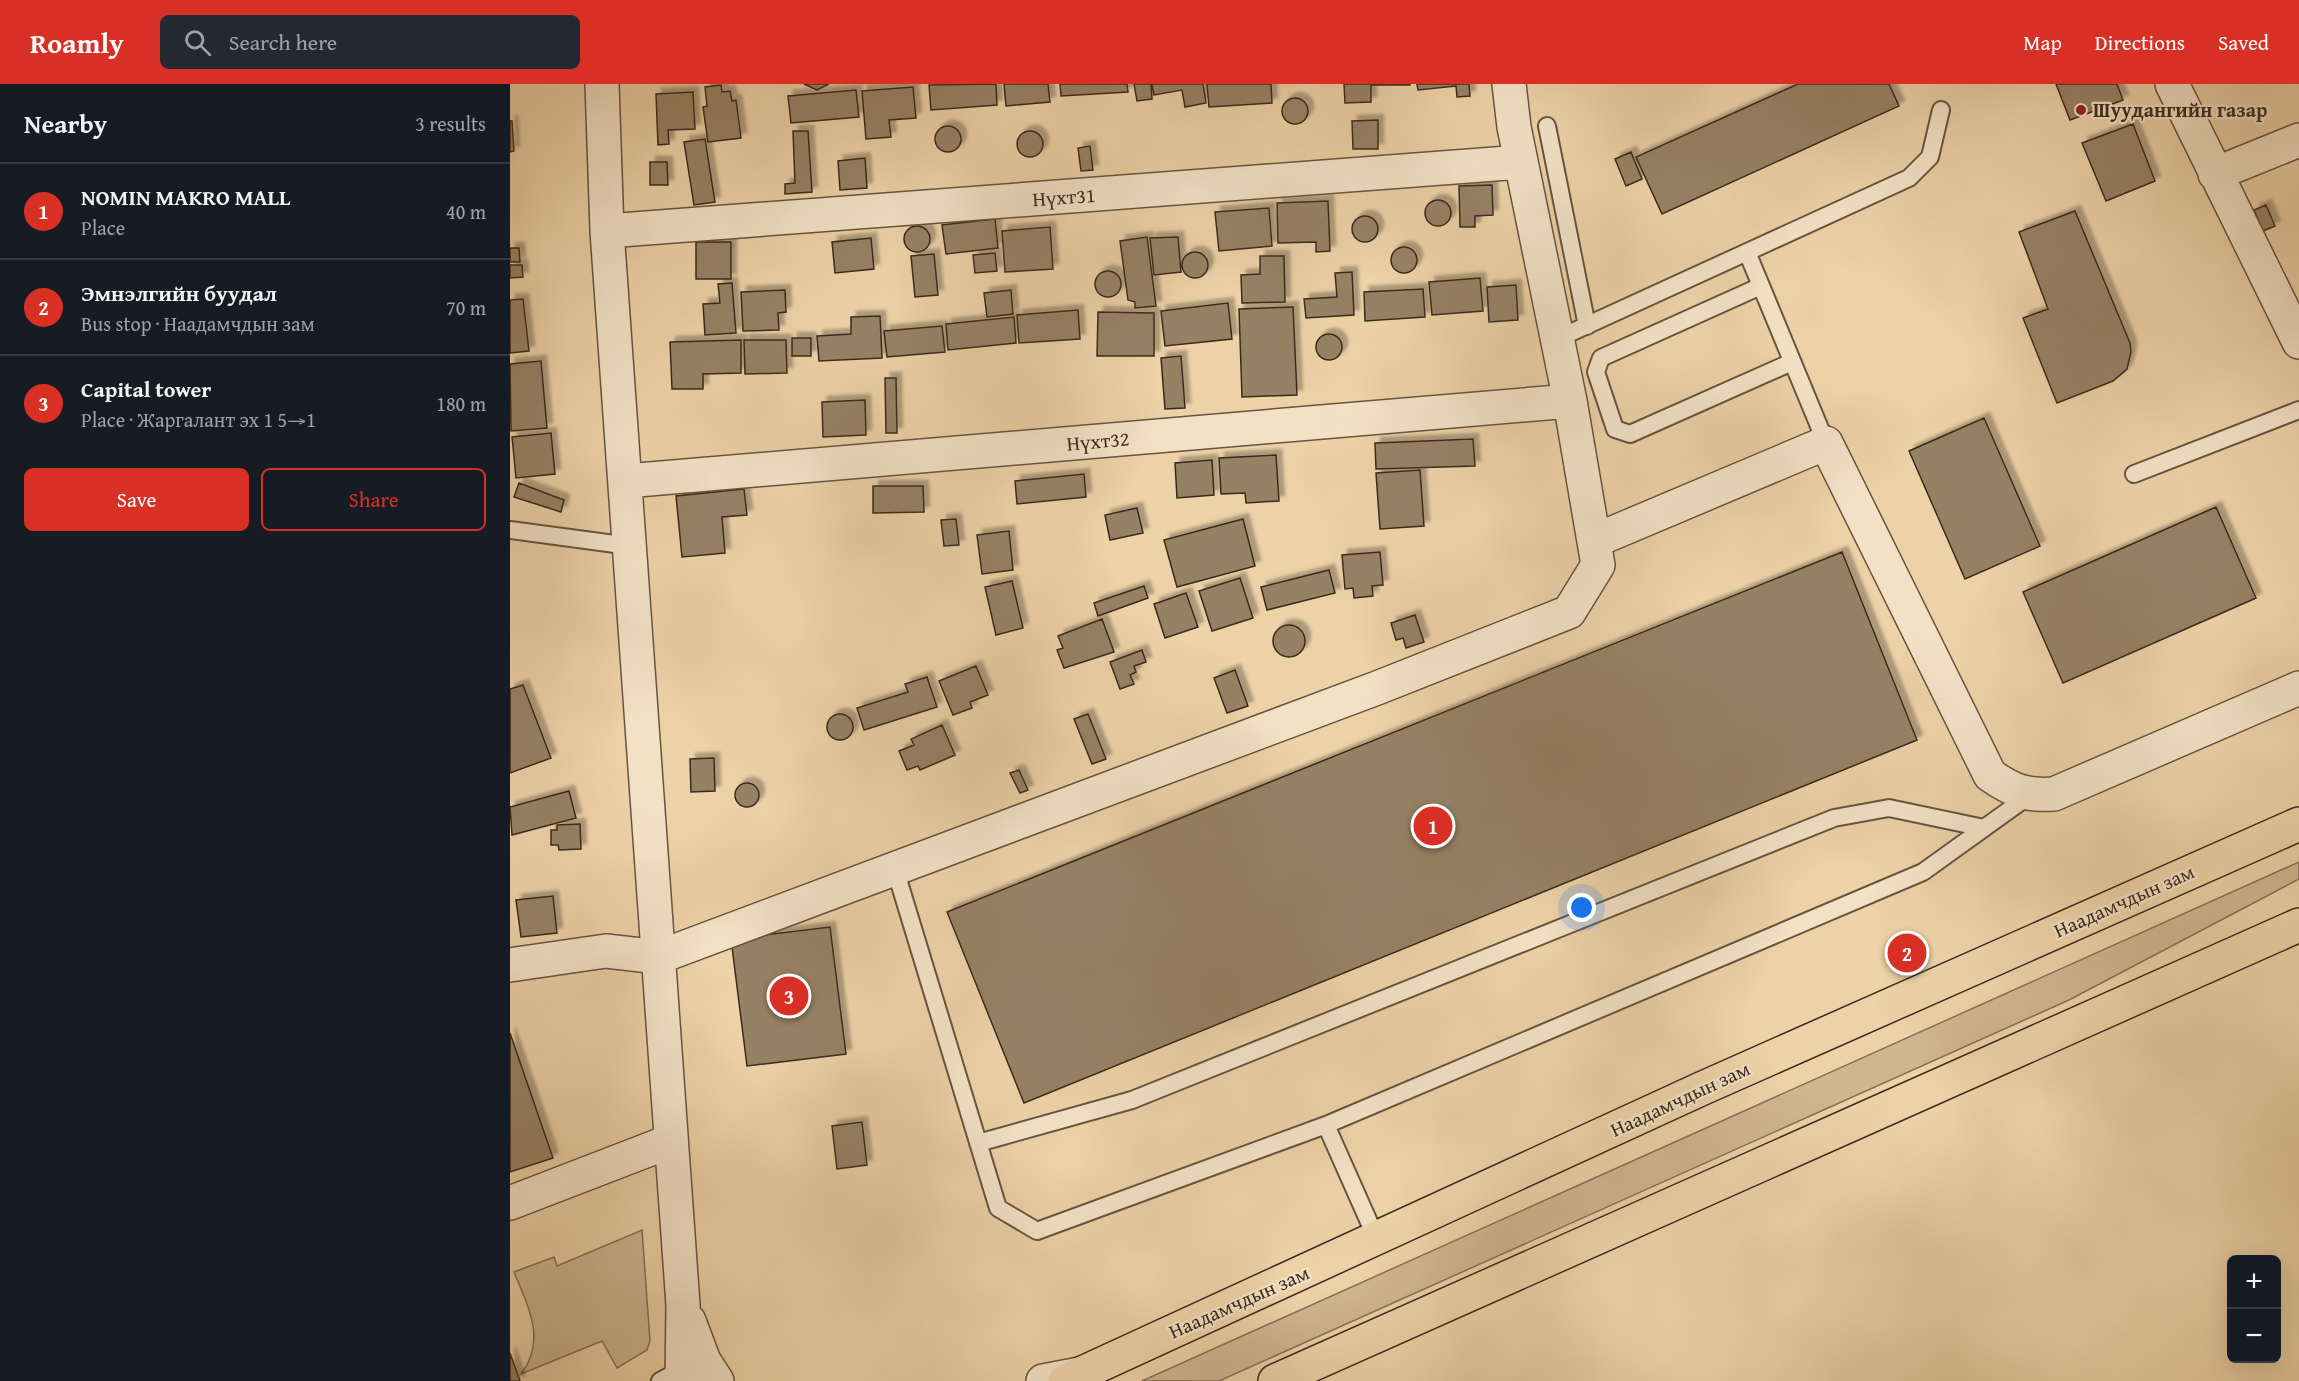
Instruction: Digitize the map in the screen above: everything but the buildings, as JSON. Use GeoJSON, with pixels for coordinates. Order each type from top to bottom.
{"type":"FeatureCollection","features":[{"type":"Feature","properties":{"kind":"highway","name":"Наадамчдын зам"},"geometry":{"type":"LineString","coordinates":[[1072,1378],[1713,1084],[2299,824]]}},
{"type":"Feature","properties":{"kind":"highway"},"geometry":{"type":"LineString","coordinates":[[1275,1381],[2299,925]]}},
{"type":"Feature","properties":{"kind":"street"},"geometry":{"type":"LineString","coordinates":[[602,84],[607,231],[683,1305],[675,1377]]}},
{"type":"Feature","properties":{"kind":"street"},"geometry":{"type":"LineString","coordinates":[[510,965],[606,951],[658,957],[1377,688],[1569,612],[1598,565],[1570,401],[1521,162],[1509,84]]}},
{"type":"Feature","properties":{"kind":"street"},"geometry":{"type":"LineString","coordinates":[[2172,84],[2299,342]]}},
{"type":"Feature","properties":{"kind":"street"},"geometry":{"type":"LineString","coordinates":[[2215,174],[2299,140]]}},
{"type":"Feature","properties":{"kind":"street","name":"Нүхт31"},"geometry":{"type":"LineString","coordinates":[[607,231],[1521,162]]}},
{"type":"Feature","properties":{"kind":"street","name":"Нүхт32"},"geometry":{"type":"LineString","coordinates":[[626,482],[1570,401]]}},
{"type":"Feature","properties":{"kind":"street"},"geometry":{"type":"LineString","coordinates":[[1594,541],[1826,443],[1989,775],[2006,786],[2030,795],[2054,794],[2299,688]]}},
{"type":"Feature","properties":{"kind":"street"},"geometry":{"type":"LineString","coordinates":[[510,1203],[671,1141]]}},
{"type":"Feature","properties":{"kind":"street"},"geometry":{"type":"LineString","coordinates":[[683,1305],[704,1361],[717,1381]]}},
{"type":"Feature","properties":{"kind":"street"},"geometry":{"type":"LineString","coordinates":[[1044,1381],[1072,1378]]}},
{"type":"Feature","properties":{"kind":"lane"},"geometry":{"type":"LineString","coordinates":[[1557,339],[1909,178],[1930,157],[1941,110]]}},
{"type":"Feature","properties":{"kind":"lane"},"geometry":{"type":"LineString","coordinates":[[1547,126],[1587,326]]}},
{"type":"Feature","properties":{"kind":"lane"},"geometry":{"type":"LineString","coordinates":[[1747,252],[1826,443]]}},
{"type":"Feature","properties":{"kind":"lane"},"geometry":{"type":"LineString","coordinates":[[1761,286],[1601,358],[1596,372],[1615,429],[1630,434],[1792,362]]}},
{"type":"Feature","properties":{"kind":"lane"},"geometry":{"type":"LineString","coordinates":[[2134,474],[2299,410]]}},
{"type":"Feature","properties":{"kind":"lane"},"geometry":{"type":"LineString","coordinates":[[510,530],[630,546]]}},
{"type":"Feature","properties":{"kind":"lane"},"geometry":{"type":"LineString","coordinates":[[895,868],[998,1208],[1037,1231],[1326,1125],[1923,872],[2030,795]]}},
{"type":"Feature","properties":{"kind":"lane"},"geometry":{"type":"LineString","coordinates":[[978,1143],[1132,1100],[1834,818],[1889,808],[1984,828]]}},
{"type":"Feature","properties":{"kind":"lane"},"geometry":{"type":"LineString","coordinates":[[1326,1125],[1377,1240]]}},
{"type":"Feature","properties":{"kind":"shaded area"},"geometry":{"type":"Polygon","coordinates":[[[2299,862],[2299,879],[2069,1000],[1219,1381],[1142,1381],[2299,862]]]}},
{"type":"Feature","properties":{"kind":"shaded area"},"geometry":{"type":"Polygon","coordinates":[[[642,1230],[650,1341],[647,1350],[617,1368],[602,1341],[521,1374],[529,1362],[534,1336],[525,1298],[514,1272],[554,1257],[557,1266],[642,1230]]]}},
{"type":"Feature","properties":{"kind":"place","name":"Шуудангийн газар"},"geometry":{"type":"Point","coordinates":[2081,110]}},
{"type":"Feature","properties":{"kind":"place","name":"NOMIN MAKRO MALL"},"geometry":{"type":"Point","coordinates":[1433,826]}},
{"type":"Feature","properties":{"kind":"place","name":"Эмнэлгийн буудал"},"geometry":{"type":"Point","coordinates":[1907,953]}},
{"type":"Feature","properties":{"kind":"place","name":"Capital tower"},"geometry":{"type":"Point","coordinates":[789,996]}}]}
